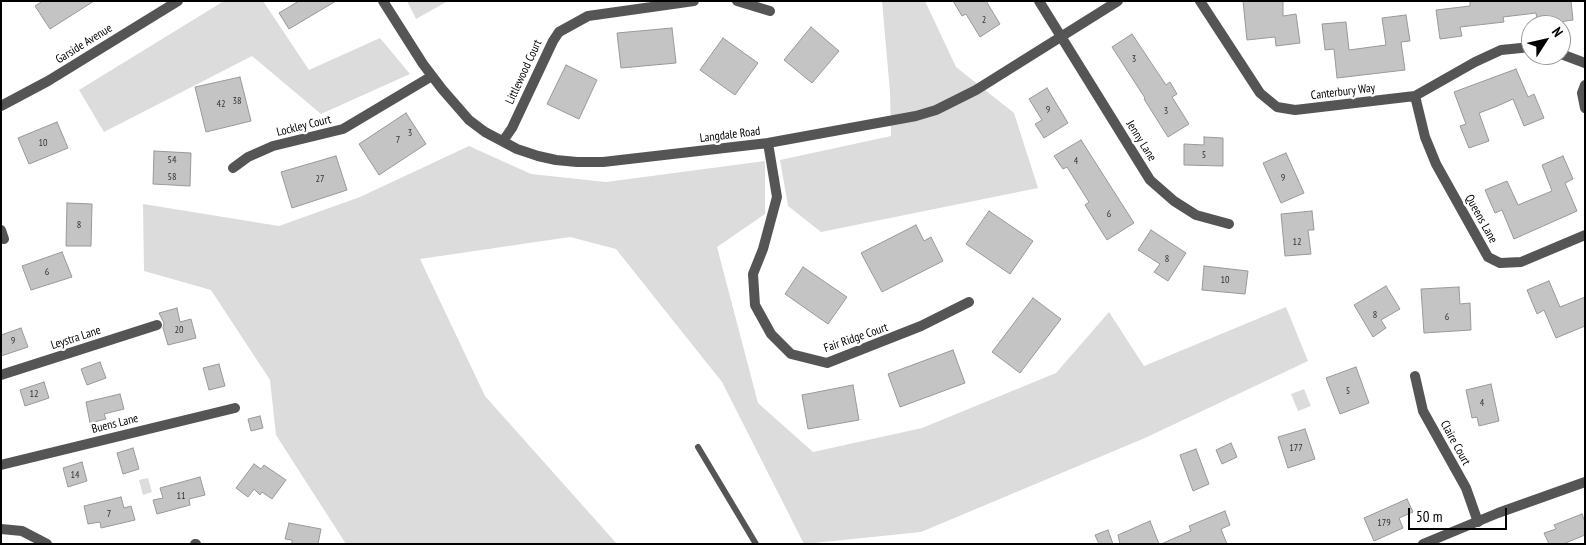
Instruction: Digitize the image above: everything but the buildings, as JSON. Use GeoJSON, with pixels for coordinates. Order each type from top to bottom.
{"type":"FeatureCollection","features":[{"type":"Feature","properties":{"kind":"street","name":"Garside Avenue"},"geometry":{"type":"LineString","coordinates":[[1,106],[48,81],[178,1]]}},
{"type":"Feature","properties":{"kind":"street","name":"Langdale Road"},"geometry":{"type":"LineString","coordinates":[[383,1],[432,76],[469,120],[485,132],[517,149],[538,156],[577,162],[648,158],[768,143],[916,116],[936,110],[976,90],[1118,1]]}},
{"type":"Feature","properties":{"kind":"street","name":"Littlewood Court"},"geometry":{"type":"LineString","coordinates":[[503,142],[512,128],[559,32],[588,16],[694,1]]}},
{"type":"Feature","properties":{"kind":"street"},"geometry":{"type":"LineString","coordinates":[[737,1],[770,12]]}},
{"type":"Feature","properties":{"kind":"street","name":"Jenny Lane"},"geometry":{"type":"LineString","coordinates":[[1039,1],[1150,180],[1196,215],[1229,224]]}},
{"type":"Feature","properties":{"kind":"street","name":"Canterbury Way"},"geometry":{"type":"LineString","coordinates":[[1200,1],[1260,93],[1277,107],[1296,110],[1415,96],[1500,50],[1521,49]]}},
{"type":"Feature","properties":{"kind":"street"},"geometry":{"type":"LineString","coordinates":[[1571,58],[1585,63]]}},
{"type":"Feature","properties":{"kind":"street","name":"Lockley Court"},"geometry":{"type":"LineString","coordinates":[[233,168],[248,157],[274,146],[343,129],[432,76]]}},
{"type":"Feature","properties":{"kind":"street"},"geometry":{"type":"LineString","coordinates":[[1585,85],[1582,93],[1585,108]]}},
{"type":"Feature","properties":{"kind":"street","name":"Queens Lane"},"geometry":{"type":"LineString","coordinates":[[1415,96],[1425,137],[1436,164],[1488,257],[1500,263],[1512,264],[1521,262],[1585,235]]}},
{"type":"Feature","properties":{"kind":"street","name":"Fair Ridge Court"},"geometry":{"type":"LineString","coordinates":[[768,143],[777,197],[763,249],[753,274],[755,305],[771,334],[791,354],[826,363],[883,343],[969,302]]}},
{"type":"Feature","properties":{"kind":"street","name":"Leystra Lane"},"geometry":{"type":"LineString","coordinates":[[1,375],[157,325]]}},
{"type":"Feature","properties":{"kind":"street","name":"Claire Court"},"geometry":{"type":"LineString","coordinates":[[1415,376],[1423,411],[1466,488],[1478,522]]}},
{"type":"Feature","properties":{"kind":"street","name":"Buens Lane"},"geometry":{"type":"LineString","coordinates":[[1,465],[235,408]]}},
{"type":"Feature","properties":{"kind":"street"},"geometry":{"type":"LineString","coordinates":[[1423,544],[1585,482]]}},
{"type":"Feature","properties":{"kind":"street"},"geometry":{"type":"LineString","coordinates":[[1,529],[22,531],[47,544]]}},
{"type":"Feature","properties":{"kind":"lane"},"geometry":{"type":"LineString","coordinates":[[698,447],[756,544]]}},
{"type":"Feature","properties":{"kind":"shaded area"},"geometry":{"type":"Polygon","coordinates":[[[224,1],[263,1],[309,70],[380,38],[410,74],[321,114],[252,56],[104,132],[79,90],[224,1]]]}},
{"type":"Feature","properties":{"kind":"shaded area"},"geometry":{"type":"Polygon","coordinates":[[[407,1],[448,1],[416,19],[407,1]]]}},
{"type":"Feature","properties":{"kind":"shaded area"},"geometry":{"type":"Polygon","coordinates":[[[882,1],[925,1],[956,67],[1014,113],[1038,188],[821,232],[788,206],[780,160],[891,136],[890,92],[882,1]]]}},
{"type":"Feature","properties":{"kind":"shaded area"},"geometry":{"type":"Polygon","coordinates":[[[469,146],[531,174],[606,182],[765,161],[765,214],[717,247],[758,403],[813,452],[922,428],[1056,373],[1109,312],[1144,366],[1286,307],[1308,361],[1145,438],[921,532],[804,544],[722,382],[616,249],[570,237],[420,259],[485,396],[617,544],[346,544],[276,435],[270,380],[211,290],[144,271],[143,204],[279,226],[360,197],[469,146]]]}},
{"type":"Feature","properties":{"kind":"shaded area"},"geometry":{"type":"Polygon","coordinates":[[[1304,389],[1311,406],[1298,411],[1291,394],[1304,389]]]}},
{"type":"Feature","properties":{"kind":"shaded area"},"geometry":{"type":"Polygon","coordinates":[[[148,478],[152,492],[143,495],[139,480],[148,478]]]}}]}
